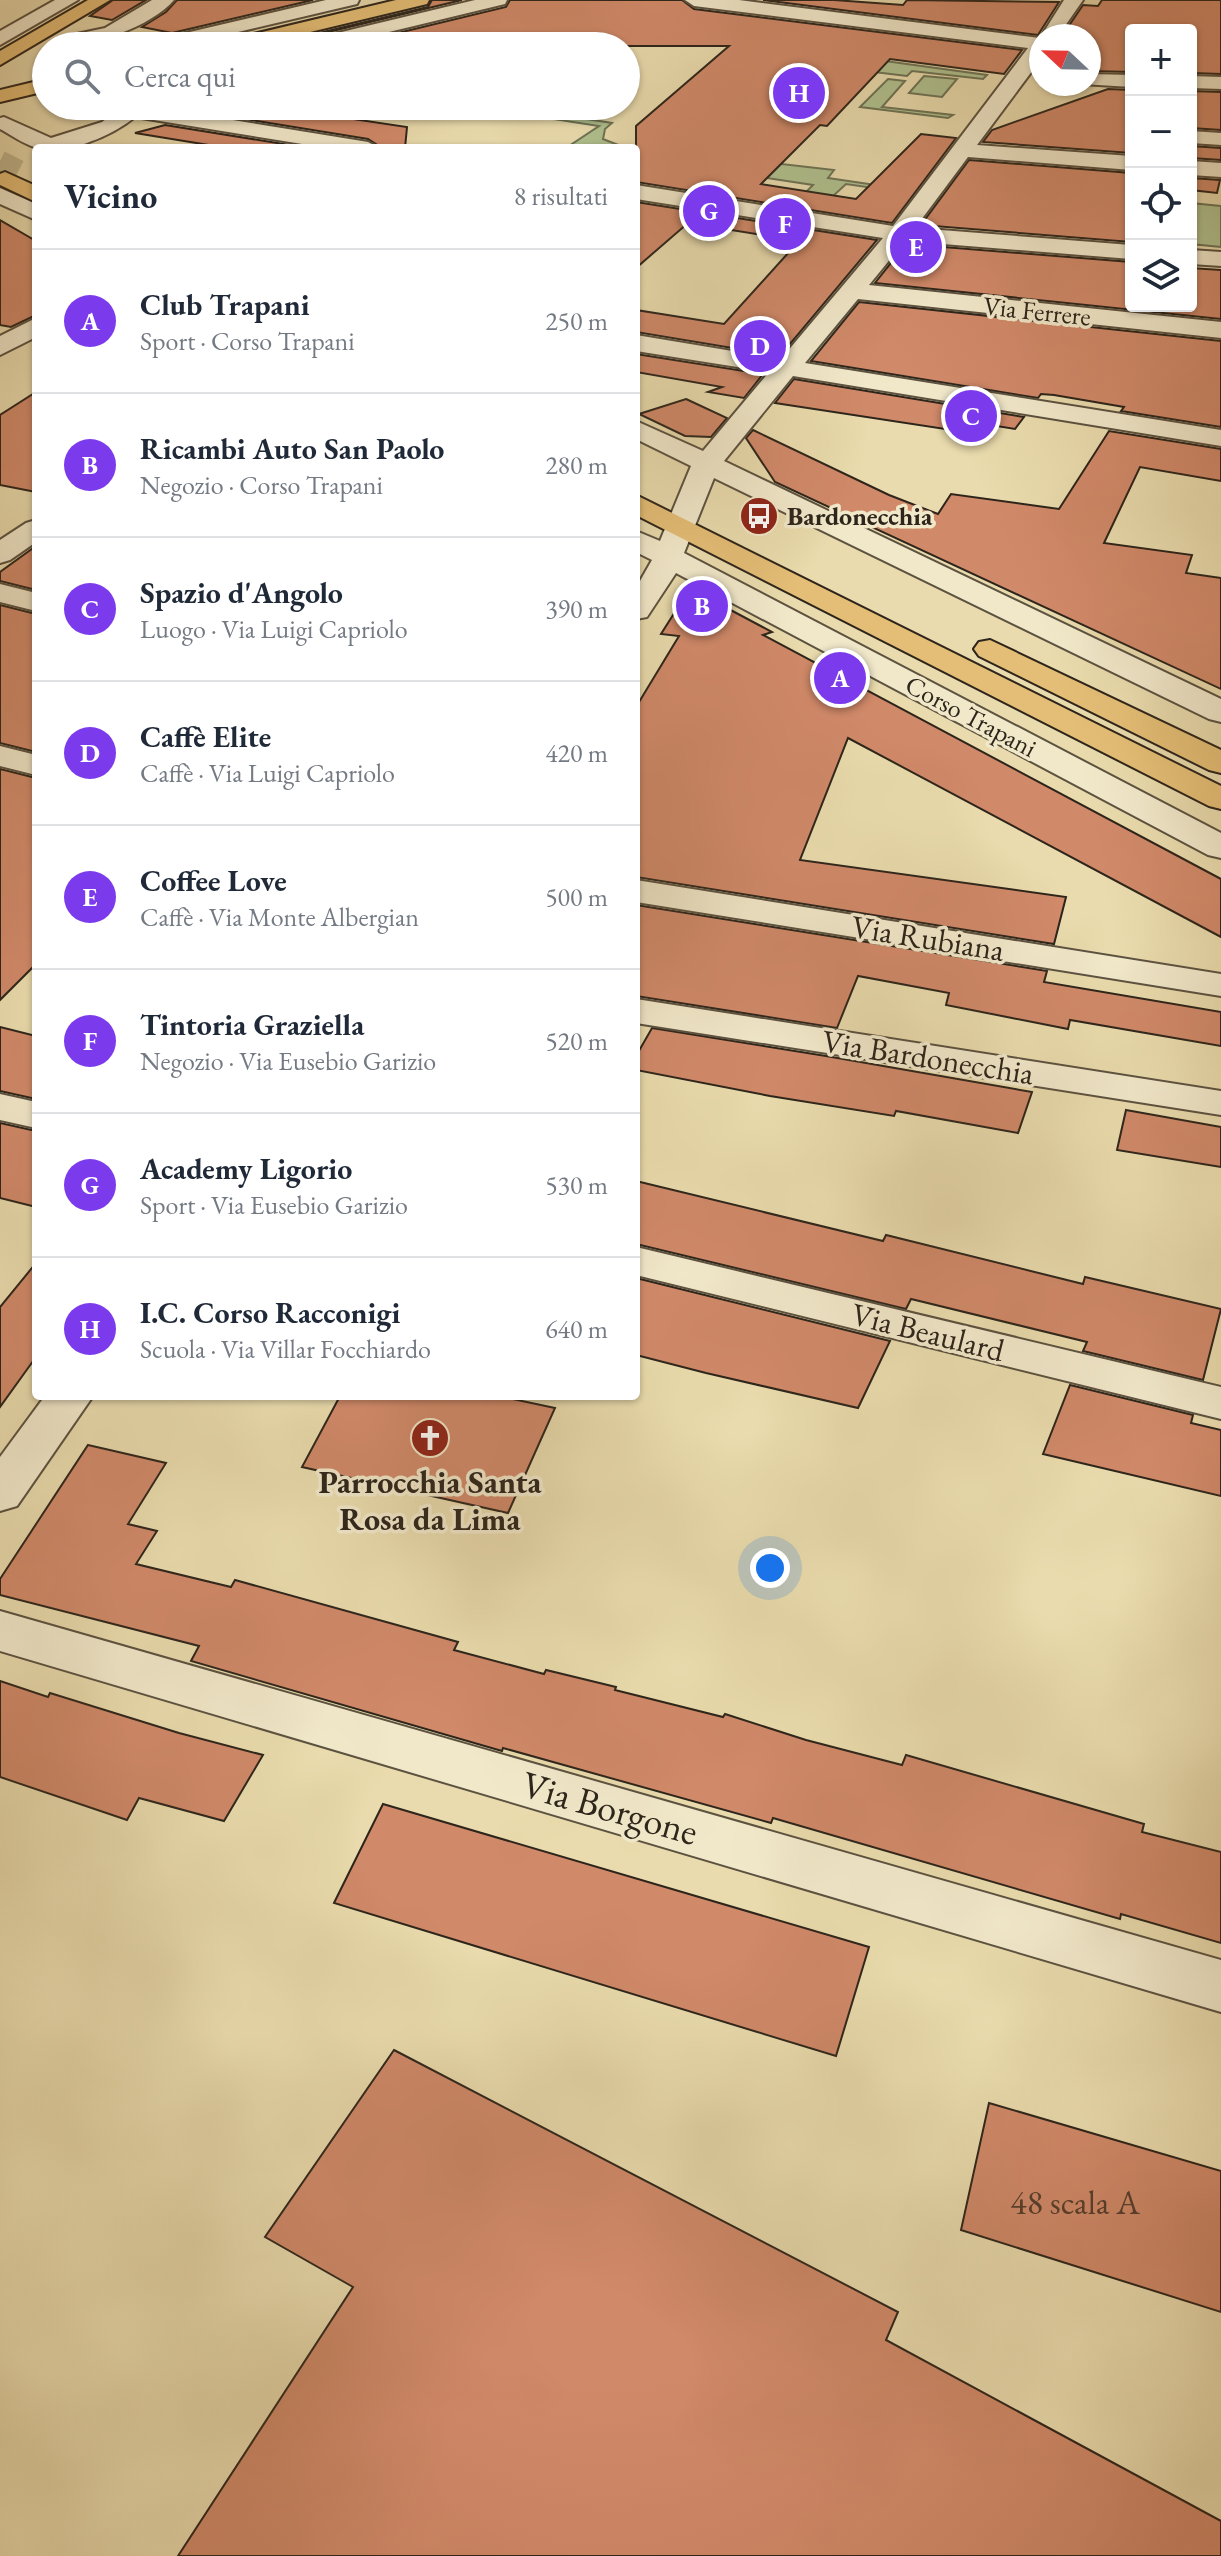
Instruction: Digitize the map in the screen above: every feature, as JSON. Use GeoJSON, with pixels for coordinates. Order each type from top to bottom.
{"type":"FeatureCollection","features":[{"type":"Feature","properties":{"kind":"main road"},"geometry":{"type":"LineString","coordinates":[[47,32],[101,0]]}},
{"type":"Feature","properties":{"kind":"main road"},"geometry":{"type":"LineString","coordinates":[[82,32],[136,0]]}},
{"type":"Feature","properties":{"kind":"main road"},"geometry":{"type":"LineString","coordinates":[[286,32],[420,0]]}},
{"type":"Feature","properties":{"kind":"main road"},"geometry":{"type":"LineString","coordinates":[[2,52],[32,41]]}},
{"type":"Feature","properties":{"kind":"main road"},"geometry":{"type":"LineString","coordinates":[[0,80],[32,41]]}},
{"type":"Feature","properties":{"kind":"main road"},"geometry":{"type":"LineString","coordinates":[[0,96],[32,88]]}},
{"type":"Feature","properties":{"kind":"main road"},"geometry":{"type":"LineString","coordinates":[[1,120],[32,102]]}},
{"type":"Feature","properties":{"kind":"main road","name":"Corso Trapani"},"geometry":{"type":"LineString","coordinates":[[640,491],[679,528],[1221,799]]}},
{"type":"Feature","properties":{"kind":"main road","name":"Corso Trapani"},"geometry":{"type":"LineString","coordinates":[[679,528],[793,552]]}},
{"type":"Feature","properties":{"kind":"main road"},"geometry":{"type":"LineString","coordinates":[[864,587],[1221,763]]}},
{"type":"Feature","properties":{"kind":"street"},"geometry":{"type":"LineString","coordinates":[[40,32],[69,0]]}},
{"type":"Feature","properties":{"kind":"street"},"geometry":{"type":"LineString","coordinates":[[111,32],[165,0]]}},
{"type":"Feature","properties":{"kind":"street"},"geometry":{"type":"LineString","coordinates":[[214,32],[350,0]]}},
{"type":"Feature","properties":{"kind":"street"},"geometry":{"type":"LineString","coordinates":[[365,32],[498,0]]}},
{"type":"Feature","properties":{"kind":"street"},"geometry":{"type":"LineString","coordinates":[[694,0],[1029,42]]}},
{"type":"Feature","properties":{"kind":"street"},"geometry":{"type":"LineString","coordinates":[[1057,24],[1074,0]]}},
{"type":"Feature","properties":{"kind":"street"},"geometry":{"type":"LineString","coordinates":[[640,604],[660,576],[706,464],[790,368],[899,234],[1029,60]]}},
{"type":"Feature","properties":{"kind":"street"},"geometry":{"type":"LineString","coordinates":[[1016,78],[1029,79]]}},
{"type":"Feature","properties":{"kind":"street"},"geometry":{"type":"LineString","coordinates":[[1101,80],[1125,81]]}},
{"type":"Feature","properties":{"kind":"street"},"geometry":{"type":"LineString","coordinates":[[1197,82],[1221,83]]}},
{"type":"Feature","properties":{"kind":"street"},"geometry":{"type":"LineString","coordinates":[[1,120],[29,169]]}},
{"type":"Feature","properties":{"kind":"street"},"geometry":{"type":"LineString","coordinates":[[77,144],[119,120]]}},
{"type":"Feature","properties":{"kind":"street"},"geometry":{"type":"LineString","coordinates":[[205,120],[345,144]]}},
{"type":"Feature","properties":{"kind":"street"},"geometry":{"type":"LineString","coordinates":[[981,125],[1005,127]]}},
{"type":"Feature","properties":{"kind":"street"},"geometry":{"type":"LineString","coordinates":[[1197,137],[1221,139]]}},
{"type":"Feature","properties":{"kind":"street"},"geometry":{"type":"LineString","coordinates":[[962,150],[1125,163]]}},
{"type":"Feature","properties":{"kind":"street"},"geometry":{"type":"LineString","coordinates":[[1197,168],[1221,170]]}},
{"type":"Feature","properties":{"kind":"street"},"geometry":{"type":"LineString","coordinates":[[640,193],[899,234],[1125,252]]}},
{"type":"Feature","properties":{"kind":"street"},"geometry":{"type":"LineString","coordinates":[[0,217],[32,233]]}},
{"type":"Feature","properties":{"kind":"street"},"geometry":{"type":"LineString","coordinates":[[1197,257],[1221,259]]}},
{"type":"Feature","properties":{"kind":"street","name":"Via Ferrere"},"geometry":{"type":"LineString","coordinates":[[852,291],[1221,330]]}},
{"type":"Feature","properties":{"kind":"street"},"geometry":{"type":"LineString","coordinates":[[0,347],[32,328]]}},
{"type":"Feature","properties":{"kind":"street"},"geometry":{"type":"LineString","coordinates":[[640,344],[1221,438]]}},
{"type":"Feature","properties":{"kind":"street"},"geometry":{"type":"LineString","coordinates":[[640,431],[1221,712]]}},
{"type":"Feature","properties":{"kind":"street","name":"Corso Trapani"},"geometry":{"type":"LineString","coordinates":[[640,539],[679,528],[1221,847]]}},
{"type":"Feature","properties":{"kind":"street"},"geometry":{"type":"LineString","coordinates":[[0,554],[32,532]]}},
{"type":"Feature","properties":{"kind":"street"},"geometry":{"type":"LineString","coordinates":[[0,593],[32,601]]}},
{"type":"Feature","properties":{"kind":"street"},"geometry":{"type":"LineString","coordinates":[[0,756],[32,764]]}},
{"type":"Feature","properties":{"kind":"street","name":"Via Rubiana"},"geometry":{"type":"LineString","coordinates":[[640,892],[1221,985]]}},
{"type":"Feature","properties":{"kind":"street","name":"Via Bardonecchia"},"geometry":{"type":"LineString","coordinates":[[640,1012],[1221,1103]]}},
{"type":"Feature","properties":{"kind":"street"},"geometry":{"type":"LineString","coordinates":[[0,1107],[32,1114]]}},
{"type":"Feature","properties":{"kind":"street","name":"Via Beaulard"},"geometry":{"type":"LineString","coordinates":[[640,1262],[1221,1403]]}},
{"type":"Feature","properties":{"kind":"street"},"geometry":{"type":"LineString","coordinates":[[0,1493],[67,1400]]}},
{"type":"Feature","properties":{"kind":"street","name":"Via Borgone"},"geometry":{"type":"LineString","coordinates":[[0,1631],[1221,1986]]}},
{"type":"Feature","properties":{"kind":"green space"},"geometry":{"type":"Polygon","coordinates":[[[885,61],[987,75],[983,79],[912,71],[907,76],[849,69],[885,61]]]}},
{"type":"Feature","properties":{"kind":"green space"},"geometry":{"type":"Polygon","coordinates":[[[924,76],[957,79],[942,97],[909,93],[924,76]]]}},
{"type":"Feature","properties":{"kind":"green space"},"geometry":{"type":"Polygon","coordinates":[[[888,79],[905,81],[882,107],[953,115],[948,118],[860,107],[888,79]]]}},
{"type":"Feature","properties":{"kind":"green space"},"geometry":{"type":"Polygon","coordinates":[[[560,120],[612,123],[605,129],[603,139],[616,144],[572,144],[599,126],[560,120]]]}},
{"type":"Feature","properties":{"kind":"green space"},"geometry":{"type":"Polygon","coordinates":[[[640,151],[696,154],[834,170],[828,178],[896,188],[894,191],[846,184],[831,198],[804,194],[813,185],[640,159],[640,151]]]}},
{"type":"Feature","properties":{"kind":"green space"},"geometry":{"type":"Polygon","coordinates":[[[1197,204],[1221,206],[1221,247],[1197,245],[1197,204]]]}},
{"type":"Feature","properties":{"kind":"building"},"geometry":{"type":"Polygon","coordinates":[[[113,0],[146,0],[112,20],[90,16],[113,0]]]}},
{"type":"Feature","properties":{"kind":"building"},"geometry":{"type":"Polygon","coordinates":[[[177,0],[313,0],[176,32],[142,27],[166,12],[177,0]]]}},
{"type":"Feature","properties":{"kind":"building"},"geometry":{"type":"Polygon","coordinates":[[[432,0],[462,0],[324,32],[428,7],[432,0]]]}},
{"type":"Feature","properties":{"kind":"building"},"geometry":{"type":"Polygon","coordinates":[[[510,0],[682,0],[694,9],[1022,50],[1004,74],[890,59],[827,126],[820,125],[761,184],[856,199],[921,134],[956,138],[892,223],[640,183],[640,144],[636,144],[636,126],[729,46],[640,46],[640,32],[402,32],[506,7],[510,0]]]}},
{"type":"Feature","properties":{"kind":"building"},"geometry":{"type":"Polygon","coordinates":[[[763,0],[834,0],[903,5],[907,0],[1059,2],[1045,24],[1029,24],[1029,34],[763,0]]]}},
{"type":"Feature","properties":{"kind":"building"},"geometry":{"type":"Polygon","coordinates":[[[1102,0],[1221,0],[1221,74],[1197,73],[1197,24],[1125,24],[1125,72],[1101,71],[1101,24],[1070,24],[1083,5],[1098,6],[1102,0]]]}},
{"type":"Feature","properties":{"kind":"building"},"geometry":{"type":"Polygon","coordinates":[[[1125,90],[1125,153],[983,142],[992,130],[1088,96],[1101,96],[1101,91],[1125,90]]]}},
{"type":"Feature","properties":{"kind":"building"},"geometry":{"type":"Polygon","coordinates":[[[1197,91],[1221,92],[1221,130],[1197,128],[1197,91]]]}},
{"type":"Feature","properties":{"kind":"building"},"geometry":{"type":"Polygon","coordinates":[[[251,120],[360,120],[407,127],[405,144],[376,144],[368,139],[251,120]]]}},
{"type":"Feature","properties":{"kind":"building"},"geometry":{"type":"Polygon","coordinates":[[[165,125],[283,144],[202,144],[135,133],[165,125]]]}},
{"type":"Feature","properties":{"kind":"building"},"geometry":{"type":"Polygon","coordinates":[[[1197,146],[1221,148],[1221,160],[1197,158],[1197,146]]]}},
{"type":"Feature","properties":{"kind":"building"},"geometry":{"type":"Polygon","coordinates":[[[969,160],[1125,173],[1125,242],[921,225],[969,160]]]}},
{"type":"Feature","properties":{"kind":"building"},"geometry":{"type":"Polygon","coordinates":[[[1197,178],[1220,180],[1217,193],[1197,191],[1197,178]]]}},
{"type":"Feature","properties":{"kind":"building"},"geometry":{"type":"Polygon","coordinates":[[[640,203],[877,240],[780,356],[640,333],[640,311],[724,324],[799,241],[688,223],[640,265],[640,203]]]}},
{"type":"Feature","properties":{"kind":"building"},"geometry":{"type":"Polygon","coordinates":[[[0,220],[32,239],[32,317],[11,327],[0,325],[0,220]]]}},
{"type":"Feature","properties":{"kind":"building"},"geometry":{"type":"Polygon","coordinates":[[[906,244],[1125,262],[1125,309],[875,283],[906,244]]]}},
{"type":"Feature","properties":{"kind":"building"},"geometry":{"type":"Polygon","coordinates":[[[1197,268],[1221,270],[1221,319],[1154,312],[1197,312],[1197,268]]]}},
{"type":"Feature","properties":{"kind":"building"},"geometry":{"type":"Polygon","coordinates":[[[859,302],[1221,341],[1221,427],[1121,411],[1124,407],[1054,395],[1041,394],[1038,398],[811,361],[859,302]]]}},
{"type":"Feature","properties":{"kind":"building"},"geometry":{"type":"Polygon","coordinates":[[[640,355],[763,374],[744,398],[708,392],[722,387],[640,373],[640,355]]]}},
{"type":"Feature","properties":{"kind":"building"},"geometry":{"type":"Polygon","coordinates":[[[794,379],[1024,417],[1015,429],[966,421],[958,431],[775,403],[794,379]]]}},
{"type":"Feature","properties":{"kind":"building"},"geometry":{"type":"Polygon","coordinates":[[[32,395],[32,491],[0,485],[0,415],[32,395]]]}},
{"type":"Feature","properties":{"kind":"building"},"geometry":{"type":"Polygon","coordinates":[[[686,399],[727,418],[711,437],[685,436],[640,414],[686,399]]]}},
{"type":"Feature","properties":{"kind":"building"},"geometry":{"type":"Polygon","coordinates":[[[753,430],[889,495],[938,514],[951,494],[1059,509],[1109,431],[1221,449],[1221,481],[1140,467],[1104,543],[1192,555],[1186,573],[1221,578],[1221,689],[775,482],[746,438],[753,430]]]}},
{"type":"Feature","properties":{"kind":"building"},"geometry":{"type":"Polygon","coordinates":[[[32,549],[32,589],[0,581],[0,572],[32,549]]]}},
{"type":"Feature","properties":{"kind":"building"},"geometry":{"type":"Polygon","coordinates":[[[708,598],[772,632],[763,635],[1221,879],[1221,937],[848,738],[800,860],[1066,897],[1054,944],[640,878],[640,700],[679,636],[661,634],[682,601],[708,598]]]}},
{"type":"Feature","properties":{"kind":"building"},"geometry":{"type":"Polygon","coordinates":[[[0,605],[32,613],[32,751],[0,743],[0,605]]]}},
{"type":"Feature","properties":{"kind":"building"},"geometry":{"type":"Polygon","coordinates":[[[0,769],[32,777],[32,968],[0,1000],[0,769]]]}},
{"type":"Feature","properties":{"kind":"building"},"geometry":{"type":"Polygon","coordinates":[[[640,906],[1047,971],[1044,982],[1221,1012],[1221,1046],[1070,1020],[1068,1029],[946,1005],[949,993],[858,976],[837,1028],[640,997],[640,906]]]}},
{"type":"Feature","properties":{"kind":"building"},"geometry":{"type":"Polygon","coordinates":[[[0,1027],[32,1035],[32,1098],[0,1091],[0,1027]]]}},
{"type":"Feature","properties":{"kind":"building"},"geometry":{"type":"Polygon","coordinates":[[[652,1028],[1032,1092],[1018,1133],[896,1111],[894,1116],[770,1096],[640,1071],[640,1049],[652,1028]]]}},
{"type":"Feature","properties":{"kind":"building"},"geometry":{"type":"Polygon","coordinates":[[[1126,1110],[1221,1127],[1221,1167],[1117,1150],[1126,1110]]]}},
{"type":"Feature","properties":{"kind":"building"},"geometry":{"type":"Polygon","coordinates":[[[0,1123],[32,1130],[32,1206],[0,1198],[0,1123]]]}},
{"type":"Feature","properties":{"kind":"building"},"geometry":{"type":"Polygon","coordinates":[[[640,1182],[883,1241],[886,1235],[1083,1284],[1085,1277],[1221,1309],[1203,1380],[1083,1351],[1087,1342],[911,1299],[906,1309],[640,1245],[640,1182]]]}},
{"type":"Feature","properties":{"kind":"building"},"geometry":{"type":"Polygon","coordinates":[[[32,1268],[32,1363],[0,1407],[0,1307],[32,1268]]]}},
{"type":"Feature","properties":{"kind":"building"},"geometry":{"type":"Polygon","coordinates":[[[640,1279],[890,1341],[858,1408],[640,1356],[640,1279]]]}},
{"type":"Feature","properties":{"kind":"building"},"geometry":{"type":"Polygon","coordinates":[[[1070,1385],[1193,1415],[1191,1423],[1221,1430],[1221,1496],[1043,1454],[1070,1385]]]}},
{"type":"Feature","properties":{"kind":"building","name":"Parrocchia Santa Rosa da Lima"},"geometry":{"type":"Polygon","coordinates":[[[338,1400],[518,1400],[555,1408],[508,1513],[302,1467],[338,1400]]]}},
{"type":"Feature","properties":{"kind":"building"},"geometry":{"type":"Polygon","coordinates":[[[88,1445],[166,1463],[128,1524],[157,1531],[136,1564],[231,1587],[235,1580],[458,1642],[454,1650],[544,1674],[546,1670],[616,1687],[615,1690],[723,1717],[725,1714],[806,1740],[902,1765],[906,1755],[1144,1824],[1142,1832],[1221,1852],[1221,1943],[1121,1914],[1120,1919],[773,1818],[771,1823],[503,1748],[502,1751],[191,1661],[199,1646],[0,1595],[0,1579],[88,1445]]]}},
{"type":"Feature","properties":{"kind":"building"},"geometry":{"type":"Polygon","coordinates":[[[0,1681],[48,1697],[50,1693],[263,1755],[224,1821],[139,1798],[127,1820],[0,1777],[0,1681]]]}},
{"type":"Feature","properties":{"kind":"building"},"geometry":{"type":"Polygon","coordinates":[[[383,1804],[869,1947],[836,2056],[334,1903],[383,1804]]]}},
{"type":"Feature","properties":{"kind":"building"},"geometry":{"type":"Polygon","coordinates":[[[394,2050],[898,2312],[886,2340],[1221,2521],[1221,2556],[178,2556],[353,2287],[265,2237],[394,2050]]]}},
{"type":"Feature","properties":{"kind":"building"},"geometry":{"type":"Polygon","coordinates":[[[989,2103],[1221,2171],[1221,2312],[961,2230],[989,2103]]]}},
{"type":"Feature","properties":{"kind":"tunnel"},"geometry":{"type":"LineString","coordinates":[[0,161],[26,174]]}},
{"type":"Feature","properties":{"kind":"place","name":"I.C. Corso Racconigi"},"geometry":{"type":"Point","coordinates":[799,93]}},
{"type":"Feature","properties":{"kind":"place","name":"Academy Ligorio"},"geometry":{"type":"Point","coordinates":[709,211]}},
{"type":"Feature","properties":{"kind":"place","name":"Tintoria Graziella"},"geometry":{"type":"Point","coordinates":[785,224]}},
{"type":"Feature","properties":{"kind":"place","name":"Coffee Love"},"geometry":{"type":"Point","coordinates":[916,247]}},
{"type":"Feature","properties":{"kind":"place","name":"Caffè Elite"},"geometry":{"type":"Point","coordinates":[760,346]}},
{"type":"Feature","properties":{"kind":"place","name":"Spazio d'Angolo"},"geometry":{"type":"Point","coordinates":[971,416]}},
{"type":"Feature","properties":{"kind":"place","name":"Bardonecchia"},"geometry":{"type":"Point","coordinates":[759,516]}},
{"type":"Feature","properties":{"kind":"place","name":"Ricambi Auto San Paolo"},"geometry":{"type":"Point","coordinates":[702,606]}},
{"type":"Feature","properties":{"kind":"place","name":"Club Trapani"},"geometry":{"type":"Point","coordinates":[840,678]}},
{"type":"Feature","properties":{"kind":"place","name":"Parrocchia Santa Rosa da Lima"},"geometry":{"type":"Point","coordinates":[430,1438]}}]}
